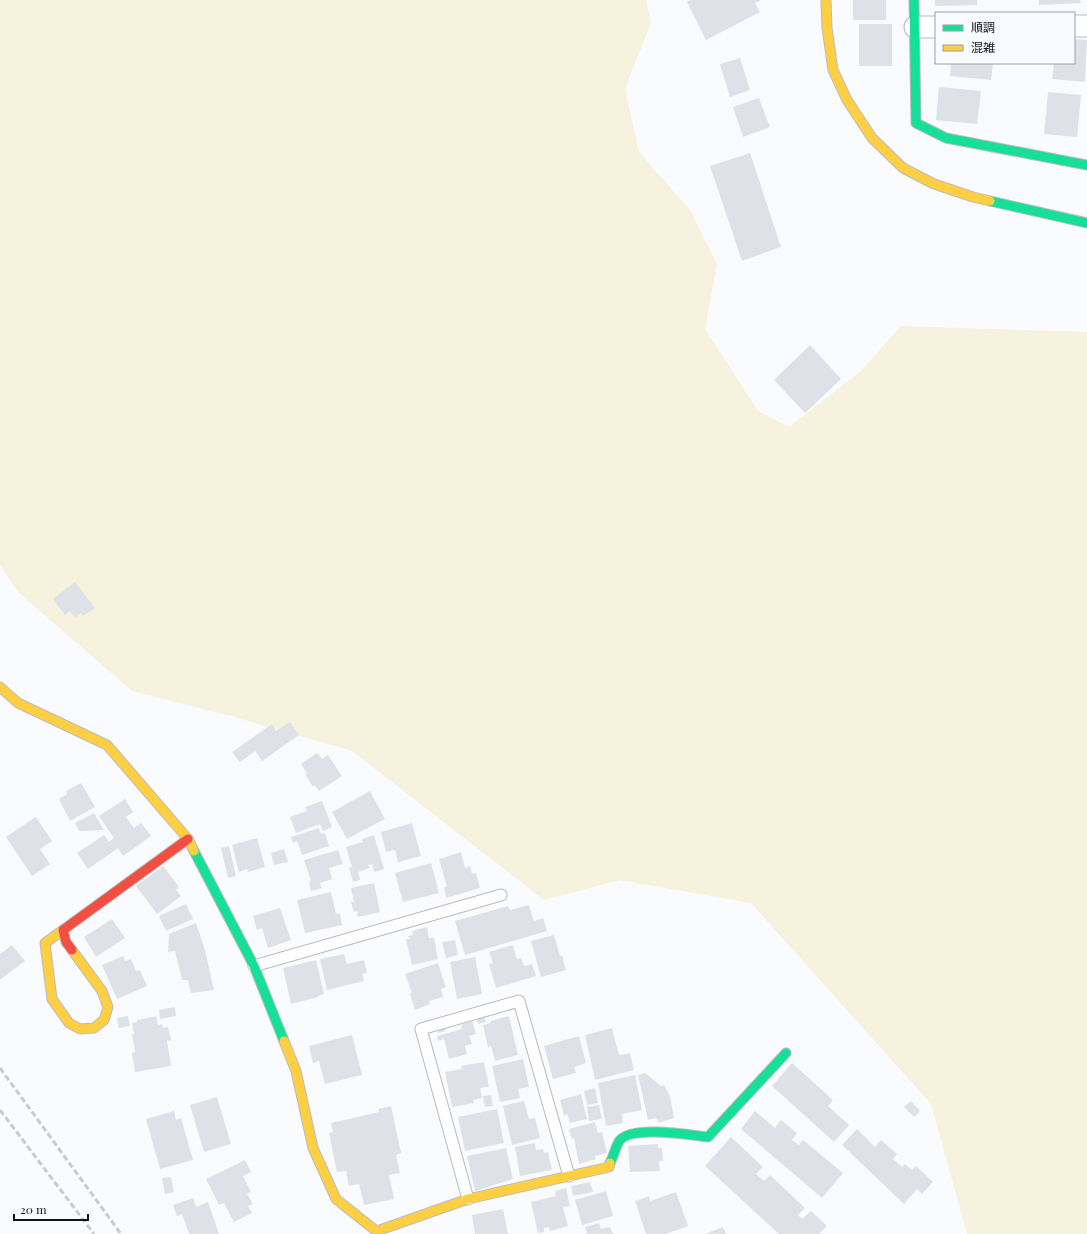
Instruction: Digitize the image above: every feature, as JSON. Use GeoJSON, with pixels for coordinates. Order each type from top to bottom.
{"type":"FeatureCollection","features":[{"type":"Feature","properties":{"kind":"street"},"geometry":{"type":"LineString","coordinates":[[826,0],[826,28],[833,70],[847,100],[872,138],[903,168],[934,184],[972,197],[1087,223]]}},
{"type":"Feature","properties":{"kind":"street"},"geometry":{"type":"LineString","coordinates":[[914,0],[916,124],[946,138],[1087,165]]}},
{"type":"Feature","properties":{"kind":"street"},"geometry":{"type":"LineString","coordinates":[[1075,26],[1087,26]]}},
{"type":"Feature","properties":{"kind":"street"},"geometry":{"type":"LineString","coordinates":[[915,27],[935,27]]}},
{"type":"Feature","properties":{"kind":"street"},"geometry":{"type":"LineString","coordinates":[[0,687],[18,703],[107,745],[188,839],[254,966],[296,1071],[312,1148],[336,1199],[378,1233],[468,1199],[609,1167],[620,1140],[631,1134],[662,1131],[708,1137],[786,1053]]}},
{"type":"Feature","properties":{"kind":"street"},"geometry":{"type":"LineString","coordinates":[[63,930],[66,942],[102,991],[108,1007],[104,1020],[94,1028],[80,1029],[69,1023],[52,999],[45,943],[188,839]]}},
{"type":"Feature","properties":{"kind":"lane"},"geometry":{"type":"LineString","coordinates":[[254,966],[501,895]]}},
{"type":"Feature","properties":{"kind":"lane"},"geometry":{"type":"LineString","coordinates":[[468,1199],[421,1029],[518,1001],[568,1176]]}},
{"type":"Feature","properties":{"kind":"shaded area"},"geometry":{"type":"Polygon","coordinates":[[[0,0],[646,0],[651,23],[625,89],[639,152],[690,210],[717,264],[705,329],[758,411],[789,427],[861,371],[901,326],[1087,332],[1087,1234],[967,1234],[931,1104],[751,903],[620,880],[544,900],[352,751],[231,716],[132,691],[18,592],[0,565],[0,0]]]}},
{"type":"Feature","properties":{"kind":"building"},"geometry":{"type":"Polygon","coordinates":[[[690,0],[761,0],[755,3],[760,12],[706,40],[687,2],[690,0]]]}},
{"type":"Feature","properties":{"kind":"building"},"geometry":{"type":"Polygon","coordinates":[[[853,0],[886,0],[886,20],[853,20],[853,0]]]}},
{"type":"Feature","properties":{"kind":"building"},"geometry":{"type":"Polygon","coordinates":[[[935,0],[977,0],[977,5],[935,6],[935,0]]]}},
{"type":"Feature","properties":{"kind":"building"},"geometry":{"type":"Polygon","coordinates":[[[1039,0],[1080,0],[1081,3],[1039,5],[1039,0]]]}},
{"type":"Feature","properties":{"kind":"building"},"geometry":{"type":"Polygon","coordinates":[[[859,24],[892,24],[892,66],[859,66],[859,24]]]}},
{"type":"Feature","properties":{"kind":"building"},"geometry":{"type":"Polygon","coordinates":[[[1075,39],[1087,40],[1085,82],[1052,79],[1054,64],[1075,64],[1075,39]]]}},
{"type":"Feature","properties":{"kind":"building"},"geometry":{"type":"Polygon","coordinates":[[[740,58],[750,90],[730,97],[720,64],[740,58]]]}},
{"type":"Feature","properties":{"kind":"building"},"geometry":{"type":"Polygon","coordinates":[[[951,64],[993,64],[991,80],[950,76],[951,64]]]}},
{"type":"Feature","properties":{"kind":"building"},"geometry":{"type":"Polygon","coordinates":[[[939,87],[981,91],[977,124],[936,120],[939,87]]]}},
{"type":"Feature","properties":{"kind":"building"},"geometry":{"type":"Polygon","coordinates":[[[1048,92],[1081,95],[1077,137],[1044,134],[1048,92]]]}},
{"type":"Feature","properties":{"kind":"building"},"geometry":{"type":"Polygon","coordinates":[[[759,98],[770,127],[743,137],[733,107],[759,98]]]}},
{"type":"Feature","properties":{"kind":"building"},"geometry":{"type":"Polygon","coordinates":[[[750,153],[781,247],[742,261],[710,166],[750,153]]]}},
{"type":"Feature","properties":{"kind":"building"},"geometry":{"type":"Polygon","coordinates":[[[810,345],[841,379],[805,413],[774,380],[810,345]]]}},
{"type":"Feature","properties":{"kind":"building"},"geometry":{"type":"Polygon","coordinates":[[[75,582],[95,608],[83,616],[81,613],[75,617],[70,611],[65,615],[53,599],[75,582]]]}},
{"type":"Feature","properties":{"kind":"building"},"geometry":{"type":"Polygon","coordinates":[[[290,722],[299,735],[262,761],[255,751],[240,762],[232,752],[272,724],[276,731],[290,722]]]}},
{"type":"Feature","properties":{"kind":"building"},"geometry":{"type":"Polygon","coordinates":[[[317,753],[322,759],[328,755],[342,776],[319,791],[315,785],[313,787],[301,764],[317,753]]]}},
{"type":"Feature","properties":{"kind":"building"},"geometry":{"type":"Polygon","coordinates":[[[81,783],[95,807],[70,821],[59,799],[67,794],[66,791],[81,783]]]}},
{"type":"Feature","properties":{"kind":"building"},"geometry":{"type":"Polygon","coordinates":[[[370,791],[385,819],[347,839],[332,812],[370,791]]]}},
{"type":"Feature","properties":{"kind":"building"},"geometry":{"type":"Polygon","coordinates":[[[125,799],[133,812],[126,817],[134,828],[141,823],[151,836],[123,856],[118,848],[88,869],[77,853],[104,835],[109,842],[114,838],[99,816],[125,799]]]}},
{"type":"Feature","properties":{"kind":"building"},"geometry":{"type":"Polygon","coordinates":[[[322,801],[332,827],[323,831],[320,824],[296,833],[290,817],[307,811],[305,807],[322,801]]]}},
{"type":"Feature","properties":{"kind":"building"},"geometry":{"type":"Polygon","coordinates":[[[94,813],[104,830],[79,831],[75,823],[94,813]]]}},
{"type":"Feature","properties":{"kind":"building"},"geometry":{"type":"Polygon","coordinates":[[[36,817],[52,841],[40,849],[50,864],[32,876],[6,837],[36,817]]]}},
{"type":"Feature","properties":{"kind":"building"},"geometry":{"type":"Polygon","coordinates":[[[412,823],[421,856],[398,862],[395,850],[386,852],[381,832],[412,823]]]}},
{"type":"Feature","properties":{"kind":"building"},"geometry":{"type":"Polygon","coordinates":[[[319,828],[321,834],[325,833],[329,846],[302,855],[297,841],[293,843],[291,837],[319,828]]]}},
{"type":"Feature","properties":{"kind":"building"},"geometry":{"type":"Polygon","coordinates":[[[374,835],[384,869],[374,872],[372,864],[368,865],[370,868],[358,872],[360,880],[353,882],[349,868],[352,867],[346,847],[363,842],[362,839],[374,835]]]}},
{"type":"Feature","properties":{"kind":"building"},"geometry":{"type":"Polygon","coordinates":[[[257,838],[265,867],[248,872],[247,869],[239,872],[232,845],[257,838]]]}},
{"type":"Feature","properties":{"kind":"building"},"geometry":{"type":"Polygon","coordinates":[[[229,846],[236,876],[228,878],[221,848],[229,846]]]}},
{"type":"Feature","properties":{"kind":"building"},"geometry":{"type":"Polygon","coordinates":[[[284,849],[288,862],[274,865],[271,853],[284,849]]]}},
{"type":"Feature","properties":{"kind":"building"},"geometry":{"type":"Polygon","coordinates":[[[338,850],[343,864],[329,868],[332,879],[320,883],[322,888],[311,891],[309,882],[311,881],[304,860],[338,850]]]}},
{"type":"Feature","properties":{"kind":"building"},"geometry":{"type":"Polygon","coordinates":[[[461,852],[465,868],[470,866],[472,874],[476,873],[480,888],[446,898],[444,887],[447,887],[439,859],[461,852]]]}},
{"type":"Feature","properties":{"kind":"building"},"geometry":{"type":"Polygon","coordinates":[[[431,863],[439,893],[403,902],[395,873],[431,863]]]}},
{"type":"Feature","properties":{"kind":"building"},"geometry":{"type":"Polygon","coordinates":[[[163,866],[179,887],[176,890],[181,896],[157,914],[136,886],[163,866]]]}},
{"type":"Feature","properties":{"kind":"building"},"geometry":{"type":"Polygon","coordinates":[[[374,883],[380,912],[358,917],[357,911],[354,912],[351,902],[354,902],[351,888],[374,883]]]}},
{"type":"Feature","properties":{"kind":"building"},"geometry":{"type":"Polygon","coordinates":[[[331,892],[336,914],[340,913],[342,925],[305,933],[297,900],[331,892]]]}},
{"type":"Feature","properties":{"kind":"building"},"geometry":{"type":"Polygon","coordinates":[[[186,904],[193,919],[166,931],[159,916],[186,904]]]}},
{"type":"Feature","properties":{"kind":"building"},"geometry":{"type":"Polygon","coordinates":[[[529,905],[534,921],[543,918],[547,931],[465,955],[455,921],[508,906],[510,910],[529,905]]]}},
{"type":"Feature","properties":{"kind":"building"},"geometry":{"type":"Polygon","coordinates":[[[280,908],[291,940],[268,948],[262,928],[257,930],[253,916],[280,908]]]}},
{"type":"Feature","properties":{"kind":"building"},"geometry":{"type":"Polygon","coordinates":[[[112,919],[125,938],[96,957],[84,937],[112,919]]]}},
{"type":"Feature","properties":{"kind":"building"},"geometry":{"type":"Polygon","coordinates":[[[196,923],[205,950],[214,990],[191,993],[188,980],[182,980],[175,951],[168,952],[169,934],[196,923]]]}},
{"type":"Feature","properties":{"kind":"building"},"geometry":{"type":"Polygon","coordinates":[[[427,927],[429,938],[434,938],[438,959],[412,965],[406,939],[409,939],[408,936],[413,935],[412,931],[427,927]]]}},
{"type":"Feature","properties":{"kind":"building"},"geometry":{"type":"Polygon","coordinates":[[[554,935],[566,970],[541,977],[531,941],[554,935]]]}},
{"type":"Feature","properties":{"kind":"building"},"geometry":{"type":"Polygon","coordinates":[[[455,940],[458,955],[446,958],[442,942],[455,940]]]}},
{"type":"Feature","properties":{"kind":"building"},"geometry":{"type":"Polygon","coordinates":[[[12,945],[25,961],[0,980],[0,954],[12,945]]]}},
{"type":"Feature","properties":{"kind":"building"},"geometry":{"type":"Polygon","coordinates":[[[513,945],[517,959],[521,958],[524,966],[532,964],[536,976],[496,988],[489,964],[493,963],[489,952],[513,945]]]}},
{"type":"Feature","properties":{"kind":"building"},"geometry":{"type":"Polygon","coordinates":[[[344,954],[347,964],[364,960],[367,973],[362,974],[364,981],[327,990],[320,959],[344,954]]]}},
{"type":"Feature","properties":{"kind":"building"},"geometry":{"type":"Polygon","coordinates":[[[123,956],[125,961],[131,959],[136,971],[140,970],[147,986],[117,999],[102,965],[123,956]]]}},
{"type":"Feature","properties":{"kind":"building"},"geometry":{"type":"Polygon","coordinates":[[[475,957],[482,994],[457,999],[450,962],[475,957]]]}},
{"type":"Feature","properties":{"kind":"building"},"geometry":{"type":"Polygon","coordinates":[[[316,960],[324,994],[291,1004],[283,968],[316,960]]]}},
{"type":"Feature","properties":{"kind":"building"},"geometry":{"type":"Polygon","coordinates":[[[438,963],[446,987],[441,989],[443,997],[429,1001],[430,1004],[415,1010],[410,994],[412,993],[405,974],[438,963]]]}},
{"type":"Feature","properties":{"kind":"building"},"geometry":{"type":"Polygon","coordinates":[[[175,1007],[176,1016],[160,1019],[159,1010],[175,1007]]]}},
{"type":"Feature","properties":{"kind":"building"},"geometry":{"type":"Polygon","coordinates":[[[128,1016],[130,1026],[119,1028],[117,1018],[128,1016]]]}},
{"type":"Feature","properties":{"kind":"building"},"geometry":{"type":"Polygon","coordinates":[[[156,1016],[158,1025],[162,1024],[163,1028],[168,1027],[171,1040],[167,1041],[171,1066],[135,1072],[132,1053],[135,1052],[132,1023],[137,1022],[137,1020],[156,1016]]]}},
{"type":"Feature","properties":{"kind":"building"},"geometry":{"type":"Polygon","coordinates":[[[509,1016],[518,1055],[495,1061],[491,1046],[488,1047],[483,1025],[491,1023],[490,1021],[509,1016]]]}},
{"type":"Feature","properties":{"kind":"building"},"geometry":{"type":"Polygon","coordinates":[[[484,1017],[486,1022],[478,1024],[476,1018],[484,1017]]]}},
{"type":"Feature","properties":{"kind":"building"},"geometry":{"type":"Polygon","coordinates":[[[472,1021],[476,1034],[469,1036],[472,1044],[465,1046],[467,1054],[449,1059],[444,1039],[438,1041],[437,1036],[462,1029],[461,1025],[472,1021]]]}},
{"type":"Feature","properties":{"kind":"building"},"geometry":{"type":"Polygon","coordinates":[[[445,1026],[446,1031],[438,1033],[437,1028],[445,1026]]]}},
{"type":"Feature","properties":{"kind":"building"},"geometry":{"type":"Polygon","coordinates":[[[612,1028],[619,1055],[630,1053],[634,1070],[595,1080],[585,1035],[612,1028]]]}},
{"type":"Feature","properties":{"kind":"building"},"geometry":{"type":"Polygon","coordinates":[[[352,1035],[362,1075],[325,1084],[319,1061],[313,1063],[309,1046],[352,1035]]]}},
{"type":"Feature","properties":{"kind":"building"},"geometry":{"type":"Polygon","coordinates":[[[579,1036],[586,1063],[574,1067],[576,1073],[553,1079],[544,1046],[579,1036]]]}},
{"type":"Feature","properties":{"kind":"building"},"geometry":{"type":"Polygon","coordinates":[[[523,1059],[529,1087],[518,1089],[520,1098],[500,1102],[492,1066],[523,1059]]]}},
{"type":"Feature","properties":{"kind":"building"},"geometry":{"type":"Polygon","coordinates":[[[484,1062],[489,1087],[480,1088],[482,1098],[473,1100],[474,1103],[452,1107],[445,1072],[462,1069],[461,1066],[484,1062]]]}},
{"type":"Feature","properties":{"kind":"building"},"geometry":{"type":"Polygon","coordinates":[[[792,1063],[833,1100],[828,1106],[849,1125],[834,1142],[772,1086],[792,1063]]]}},
{"type":"Feature","properties":{"kind":"building"},"geometry":{"type":"Polygon","coordinates":[[[645,1073],[661,1086],[664,1085],[670,1096],[674,1118],[659,1123],[656,1118],[648,1120],[638,1075],[645,1073]]]}},
{"type":"Feature","properties":{"kind":"building"},"geometry":{"type":"Polygon","coordinates":[[[635,1075],[642,1110],[622,1114],[623,1123],[606,1126],[598,1083],[635,1075]]]}},
{"type":"Feature","properties":{"kind":"building"},"geometry":{"type":"Polygon","coordinates":[[[595,1088],[598,1103],[587,1105],[584,1091],[595,1088]]]}},
{"type":"Feature","properties":{"kind":"building"},"geometry":{"type":"Polygon","coordinates":[[[581,1094],[587,1119],[570,1123],[567,1114],[564,1115],[560,1100],[581,1094]]]}},
{"type":"Feature","properties":{"kind":"building"},"geometry":{"type":"Polygon","coordinates":[[[491,1095],[493,1106],[485,1107],[483,1096],[491,1095]]]}},
{"type":"Feature","properties":{"kind":"building"},"geometry":{"type":"Polygon","coordinates":[[[217,1097],[231,1144],[204,1152],[190,1105],[217,1097]]]}},
{"type":"Feature","properties":{"kind":"building"},"geometry":{"type":"Polygon","coordinates":[[[524,1101],[529,1119],[535,1118],[540,1138],[512,1145],[503,1106],[524,1101]]]}},
{"type":"Feature","properties":{"kind":"building"},"geometry":{"type":"Polygon","coordinates":[[[911,1101],[920,1111],[914,1117],[904,1107],[911,1101]]]}},
{"type":"Feature","properties":{"kind":"building"},"geometry":{"type":"Polygon","coordinates":[[[599,1105],[602,1119],[589,1121],[587,1107],[599,1105]]]}},
{"type":"Feature","properties":{"kind":"building"},"geometry":{"type":"Polygon","coordinates":[[[391,1106],[401,1153],[396,1155],[400,1173],[389,1175],[394,1199],[364,1205],[359,1184],[349,1186],[346,1171],[337,1172],[329,1133],[333,1132],[331,1123],[379,1112],[378,1109],[391,1106]]]}},
{"type":"Feature","properties":{"kind":"building"},"geometry":{"type":"Polygon","coordinates":[[[497,1109],[504,1143],[465,1151],[458,1117],[497,1109]]]}},
{"type":"Feature","properties":{"kind":"building"},"geometry":{"type":"Polygon","coordinates":[[[174,1111],[176,1120],[181,1118],[193,1160],[160,1169],[146,1119],[174,1111]]]}},
{"type":"Feature","properties":{"kind":"building"},"geometry":{"type":"Polygon","coordinates":[[[755,1111],[775,1128],[781,1120],[797,1133],[792,1140],[799,1145],[803,1140],[843,1173],[822,1198],[741,1129],[755,1111]]]}},
{"type":"Feature","properties":{"kind":"building"},"geometry":{"type":"Polygon","coordinates":[[[595,1122],[598,1133],[602,1132],[607,1153],[595,1156],[596,1159],[579,1164],[574,1138],[572,1139],[569,1129],[595,1122]]]}},
{"type":"Feature","properties":{"kind":"building"},"geometry":{"type":"Polygon","coordinates":[[[857,1129],[875,1147],[881,1140],[897,1154],[893,1159],[902,1167],[905,1164],[912,1170],[916,1166],[933,1182],[922,1194],[917,1189],[904,1204],[842,1145],[857,1129]]]}},
{"type":"Feature","properties":{"kind":"building"},"geometry":{"type":"Polygon","coordinates":[[[731,1137],[763,1167],[756,1174],[764,1181],[770,1175],[805,1208],[798,1215],[802,1219],[811,1211],[827,1226],[819,1234],[779,1234],[705,1166],[731,1137]]]}},
{"type":"Feature","properties":{"kind":"building"},"geometry":{"type":"Polygon","coordinates":[[[535,1143],[536,1150],[543,1149],[544,1153],[548,1152],[552,1170],[520,1176],[515,1147],[535,1143]]]}},
{"type":"Feature","properties":{"kind":"building"},"geometry":{"type":"Polygon","coordinates":[[[658,1144],[658,1148],[662,1148],[663,1161],[659,1161],[660,1171],[630,1172],[628,1146],[658,1144]]]}},
{"type":"Feature","properties":{"kind":"building"},"geometry":{"type":"Polygon","coordinates":[[[506,1148],[513,1179],[475,1191],[467,1156],[506,1148]]]}},
{"type":"Feature","properties":{"kind":"building"},"geometry":{"type":"Polygon","coordinates":[[[245,1160],[251,1172],[243,1176],[251,1192],[247,1194],[253,1204],[248,1206],[252,1213],[234,1222],[224,1203],[219,1205],[206,1179],[245,1160]]]}},
{"type":"Feature","properties":{"kind":"building"},"geometry":{"type":"Polygon","coordinates":[[[171,1177],[174,1192],[165,1194],[162,1178],[171,1177]]]}},
{"type":"Feature","properties":{"kind":"building"},"geometry":{"type":"Polygon","coordinates":[[[590,1182],[593,1192],[573,1196],[571,1186],[590,1182]]]}},
{"type":"Feature","properties":{"kind":"building"},"geometry":{"type":"Polygon","coordinates":[[[566,1188],[570,1206],[563,1207],[568,1226],[550,1231],[549,1227],[544,1228],[544,1232],[538,1233],[531,1202],[556,1196],[555,1191],[566,1188]]]}},
{"type":"Feature","properties":{"kind":"building"},"geometry":{"type":"Polygon","coordinates":[[[606,1191],[613,1216],[582,1225],[575,1200],[606,1191]]]}},
{"type":"Feature","properties":{"kind":"building"},"geometry":{"type":"Polygon","coordinates":[[[676,1192],[688,1226],[666,1234],[646,1234],[635,1201],[649,1196],[650,1201],[676,1192]]]}},
{"type":"Feature","properties":{"kind":"building"},"geometry":{"type":"Polygon","coordinates":[[[193,1198],[196,1207],[208,1202],[219,1234],[189,1234],[182,1214],[177,1216],[173,1205],[193,1198]]]}},
{"type":"Feature","properties":{"kind":"building"},"geometry":{"type":"Polygon","coordinates":[[[503,1209],[508,1234],[475,1234],[472,1215],[503,1209]]]}},
{"type":"Feature","properties":{"kind":"building"},"geometry":{"type":"Polygon","coordinates":[[[599,1223],[601,1229],[610,1227],[613,1234],[587,1234],[585,1227],[599,1223]]]}},
{"type":"Feature","properties":{"kind":"building"},"geometry":{"type":"Polygon","coordinates":[[[723,1227],[726,1234],[705,1234],[723,1227]]]}},
{"type":"Feature","properties":{"kind":"railway"},"geometry":{"type":"LineString","coordinates":[[0,1068],[121,1234]]}},
{"type":"Feature","properties":{"kind":"railway"},"geometry":{"type":"LineString","coordinates":[[0,1110],[94,1234]]}},
{"type":"Feature","properties":{"kind":"traffic: fast"},"geometry":{"type":"LineString","coordinates":[[914,0],[916,123],[946,138],[1087,165]]}},
{"type":"Feature","properties":{"kind":"traffic: fast"},"geometry":{"type":"LineString","coordinates":[[990,201],[1087,223]]}},
{"type":"Feature","properties":{"kind":"traffic: fast"},"geometry":{"type":"LineString","coordinates":[[194,851],[254,966],[284,1041]]}},
{"type":"Feature","properties":{"kind":"traffic: fast"},"geometry":{"type":"LineString","coordinates":[[610,1163],[620,1140],[627,1135],[662,1132],[708,1137],[786,1053]]}},
{"type":"Feature","properties":{"kind":"traffic: slow"},"geometry":{"type":"LineString","coordinates":[[826,0],[827,28],[833,70],[847,100],[872,138],[903,168],[934,184],[990,201]]}},
{"type":"Feature","properties":{"kind":"traffic: slow"},"geometry":{"type":"LineString","coordinates":[[0,687],[18,703],[107,745],[188,839],[194,851]]}},
{"type":"Feature","properties":{"kind":"traffic: slow"},"geometry":{"type":"LineString","coordinates":[[63,930],[45,943],[52,999],[69,1023],[80,1029],[94,1028],[104,1020],[108,1007],[102,991],[72,950]]}},
{"type":"Feature","properties":{"kind":"traffic: slow"},"geometry":{"type":"LineString","coordinates":[[284,1041],[296,1071],[313,1148],[336,1199],[380,1234]]}},
{"type":"Feature","properties":{"kind":"traffic: slow"},"geometry":{"type":"LineString","coordinates":[[377,1231],[468,1199],[609,1167],[610,1163]]}},
{"type":"Feature","properties":{"kind":"traffic: jam"},"geometry":{"type":"LineString","coordinates":[[72,950],[66,942],[63,930],[188,839]]}}]}
